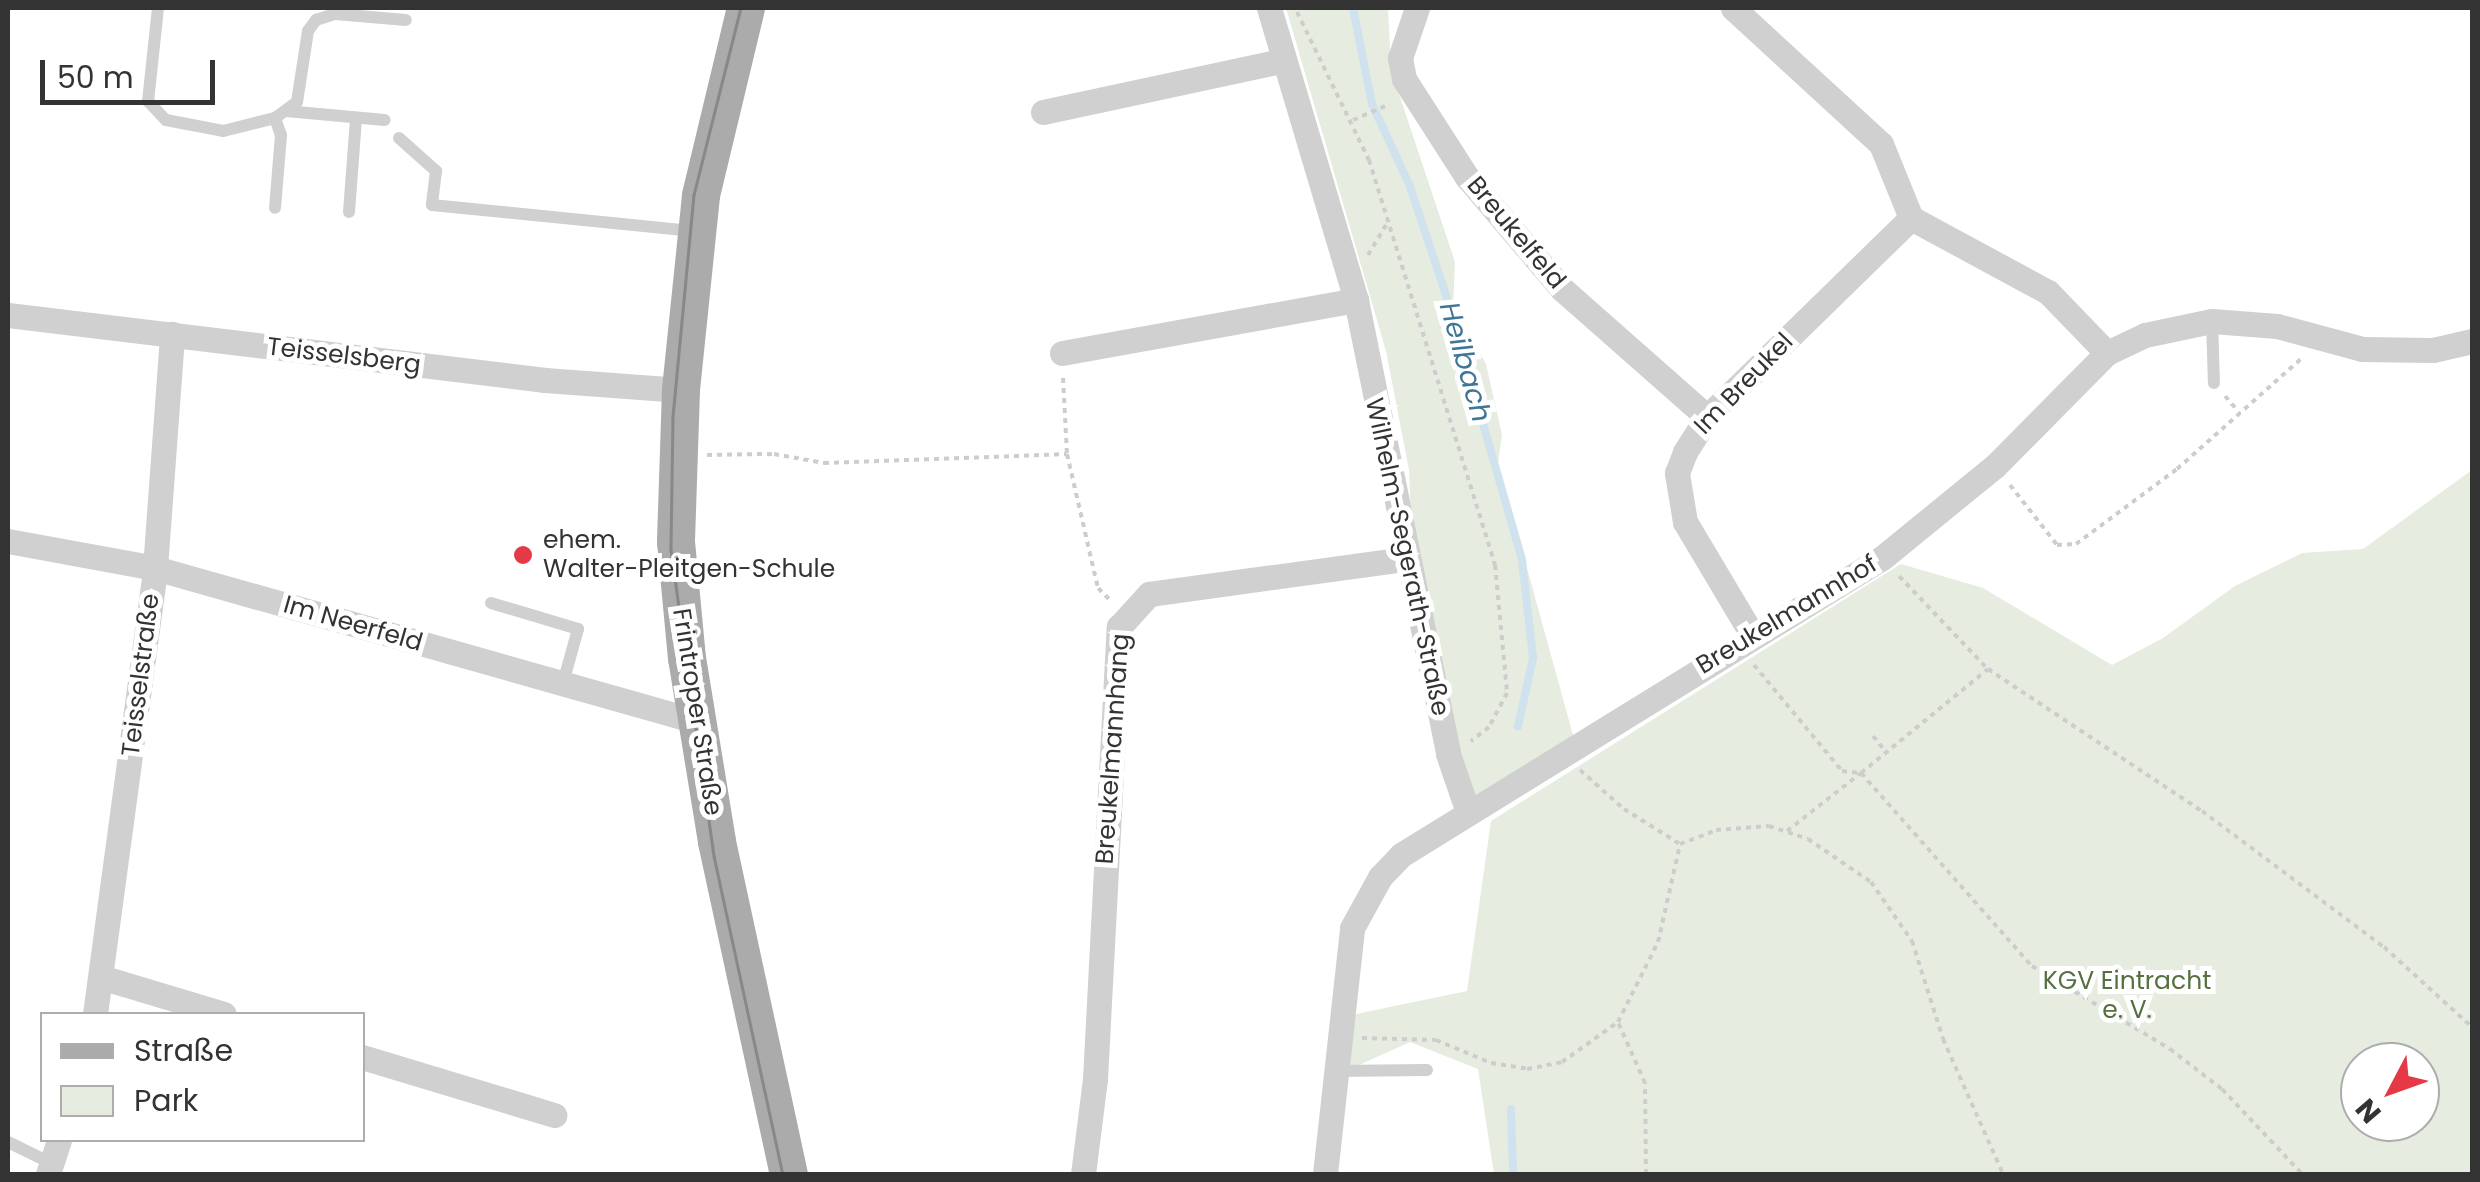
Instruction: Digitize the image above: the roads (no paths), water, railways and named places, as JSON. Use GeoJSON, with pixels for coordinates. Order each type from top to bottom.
{"type":"FeatureCollection","features":[{"type":"Feature","properties":{"kind":"main road","name":"Frintroper Straße"},"geometry":{"type":"LineString","coordinates":[[746,8],[696,232],[681,390],[678,574],[696,721],[789,1174]]}},
{"type":"Feature","properties":{"kind":"street","name":"Wilhelm-Segerath-Straße"},"geometry":{"type":"LineString","coordinates":[[1268,8],[1354,292],[1448,754],[1468,812]]}},
{"type":"Feature","properties":{"kind":"street","name":"Breukelfeld"},"geometry":{"type":"LineString","coordinates":[[1418,8],[1400,58],[1404,79],[1458,164],[1562,289],[1708,416]]}},
{"type":"Feature","properties":{"kind":"street"},"geometry":{"type":"LineString","coordinates":[[1734,8],[1881,144],[1911,218],[2048,292],[2107,353]]}},
{"type":"Feature","properties":{"kind":"street"},"geometry":{"type":"LineString","coordinates":[[1043,112],[1281,61]]}},
{"type":"Feature","properties":{"kind":"street","name":"Im Breukel"},"geometry":{"type":"LineString","coordinates":[[1745,640],[1677,498],[1685,452],[1708,416],[1911,218]]}},
{"type":"Feature","properties":{"kind":"street"},"geometry":{"type":"LineString","coordinates":[[1062,353],[1354,292]]}},
{"type":"Feature","properties":{"kind":"street","name":"Teisselsberg"},"geometry":{"type":"LineString","coordinates":[[8,315],[545,380],[681,390]]}},
{"type":"Feature","properties":{"kind":"street","name":"Breukelmannhof"},"geometry":{"type":"LineString","coordinates":[[1325,1174],[1337,1037],[1352,928],[1364,900],[1401,855],[1882,558],[1995,466],[2107,353],[2180,325],[2242,320],[2362,349],[2433,350],[2472,341]]}},
{"type":"Feature","properties":{"kind":"street","name":"Teisselstraße"},"geometry":{"type":"LineString","coordinates":[[96,1012],[104,978],[155,568],[172,334]]}},
{"type":"Feature","properties":{"kind":"street","name":"Im Neerfeld"},"geometry":{"type":"LineString","coordinates":[[8,541],[155,568],[696,721]]}},
{"type":"Feature","properties":{"kind":"street","name":"Breukelmannhang"},"geometry":{"type":"LineString","coordinates":[[1083,1174],[1094,1079],[1116,638],[1126,614],[1149,594],[1406,559]]}},
{"type":"Feature","properties":{"kind":"street"},"geometry":{"type":"LineString","coordinates":[[104,978],[217,1012]]}},
{"type":"Feature","properties":{"kind":"street"},"geometry":{"type":"LineString","coordinates":[[365,1058],[554,1115]]}},
{"type":"Feature","properties":{"kind":"lane"},"geometry":{"type":"LineString","coordinates":[[158,8],[146,96],[158,115],[223,131],[280,115],[385,120]]}},
{"type":"Feature","properties":{"kind":"lane"},"geometry":{"type":"LineString","coordinates":[[275,208],[280,115],[302,93],[308,32],[316,20],[335,14],[406,20]]}},
{"type":"Feature","properties":{"kind":"lane"},"geometry":{"type":"LineString","coordinates":[[349,212],[356,118]]}},
{"type":"Feature","properties":{"kind":"lane"},"geometry":{"type":"LineString","coordinates":[[400,138],[436,171],[432,204],[696,232]]}},
{"type":"Feature","properties":{"kind":"lane"},"geometry":{"type":"LineString","coordinates":[[2212,321],[2214,383]]}},
{"type":"Feature","properties":{"kind":"lane"},"geometry":{"type":"LineString","coordinates":[[491,604],[578,628],[563,684]]}},
{"type":"Feature","properties":{"kind":"lane"},"geometry":{"type":"LineString","coordinates":[[1334,1071],[1428,1070]]}},
{"type":"Feature","properties":{"kind":"lane"},"geometry":{"type":"LineString","coordinates":[[8,1142],[53,1159]]}},
{"type":"Feature","properties":{"kind":"waterway","name":"Heilbach"},"geometry":{"type":"LineString","coordinates":[[1353,8],[1372,104],[1409,184],[1447,298],[1522,560],[1533,658],[1518,726]]}},
{"type":"Feature","properties":{"kind":"waterway","name":"Heilbach"},"geometry":{"type":"LineString","coordinates":[[1511,1109],[1513,1174]]}},
{"type":"Feature","properties":{"kind":"tram line"},"geometry":{"type":"LineString","coordinates":[[741,8],[694,195],[673,418],[671,550],[714,856],[783,1174]]}},
{"type":"Feature","properties":{"kind":"place","name":"ehem. Walter-Pleitgen-Schule"},"geometry":{"type":"Point","coordinates":[523,555]}},
{"type":"Feature","properties":{"kind":"park label","name":"KGV Eintracht e. V."},"geometry":{"type":"Point","coordinates":[2127,996]}}]}
